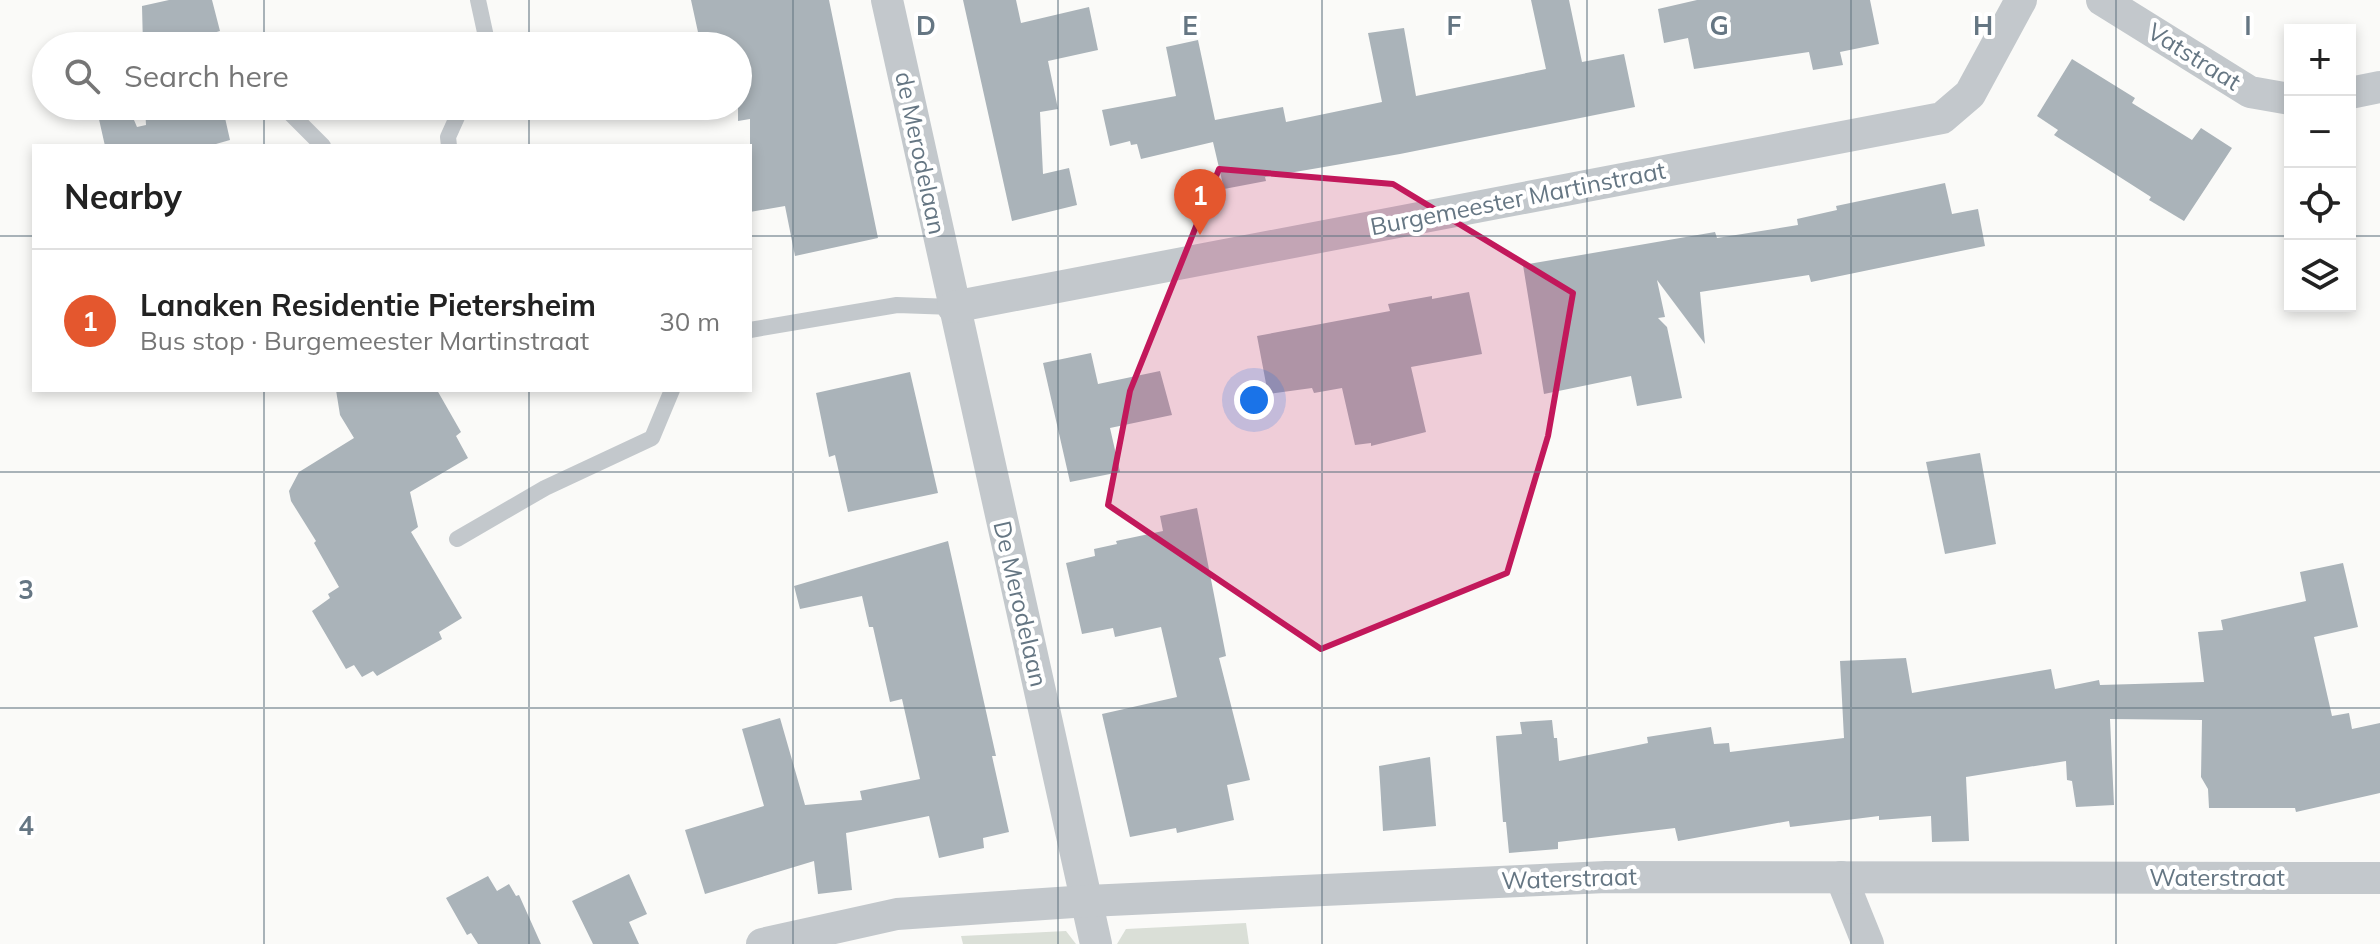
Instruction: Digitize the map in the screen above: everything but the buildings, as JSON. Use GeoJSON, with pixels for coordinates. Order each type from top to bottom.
{"type":"FeatureCollection","features":[{"type":"Feature","properties":{"kind":"street","name":"de Merodelaan"},"geometry":{"type":"LineString","coordinates":[[887,0],[953,307]]}},
{"type":"Feature","properties":{"kind":"street","name":"Burgemeester Martinstraat"},"geometry":{"type":"LineString","coordinates":[[953,307],[1942,118],[1970,94],[2021,0]]}},
{"type":"Feature","properties":{"kind":"street","name":"Vatstraat"},"geometry":{"type":"LineString","coordinates":[[2102,0],[2250,92],[2284,98]]}},
{"type":"Feature","properties":{"kind":"street"},"geometry":{"type":"LineString","coordinates":[[2356,92],[2380,87]]}},
{"type":"Feature","properties":{"kind":"street","name":"De Merodelaan"},"geometry":{"type":"LineString","coordinates":[[953,307],[1096,944]]}},
{"type":"Feature","properties":{"kind":"street","name":"Waterstraat"},"geometry":{"type":"LineString","coordinates":[[762,944],[897,914],[1088,901],[1606,877],[2380,878]]}},
{"type":"Feature","properties":{"kind":"street"},"geometry":{"type":"LineString","coordinates":[[1841,877],[1868,944]]}},
{"type":"Feature","properties":{"kind":"lane"},"geometry":{"type":"LineString","coordinates":[[478,0],[485,32]]}},
{"type":"Feature","properties":{"kind":"lane"},"geometry":{"type":"LineString","coordinates":[[297,120],[321,144]]}},
{"type":"Feature","properties":{"kind":"lane"},"geometry":{"type":"LineString","coordinates":[[449,144],[448,137],[456,120]]}},
{"type":"Feature","properties":{"kind":"lane"},"geometry":{"type":"LineString","coordinates":[[752,330],[897,305],[953,307]]}},
{"type":"Feature","properties":{"kind":"lane"},"geometry":{"type":"LineString","coordinates":[[457,539],[545,488],[652,438],[671,392]]}},
{"type":"Feature","properties":{"kind":"highlighted area"},"geometry":{"type":"Polygon","coordinates":[[[1219,169],[1393,184],[1573,293],[1548,436],[1507,573],[1321,649],[1108,505],[1130,391],[1219,169]]]}},
{"type":"Feature","properties":{"kind":"shaded area"},"geometry":{"type":"Polygon","coordinates":[[[1246,923],[1249,944],[1117,944],[1126,929],[1246,923]]]}},
{"type":"Feature","properties":{"kind":"shaded area"},"geometry":{"type":"Polygon","coordinates":[[[1066,931],[1076,944],[963,944],[961,936],[1066,931]]]}},
{"type":"Feature","properties":{"kind":"place","name":"Lanaken Residentie Pietersheim"},"geometry":{"type":"Point","coordinates":[1200,235]}}]}
